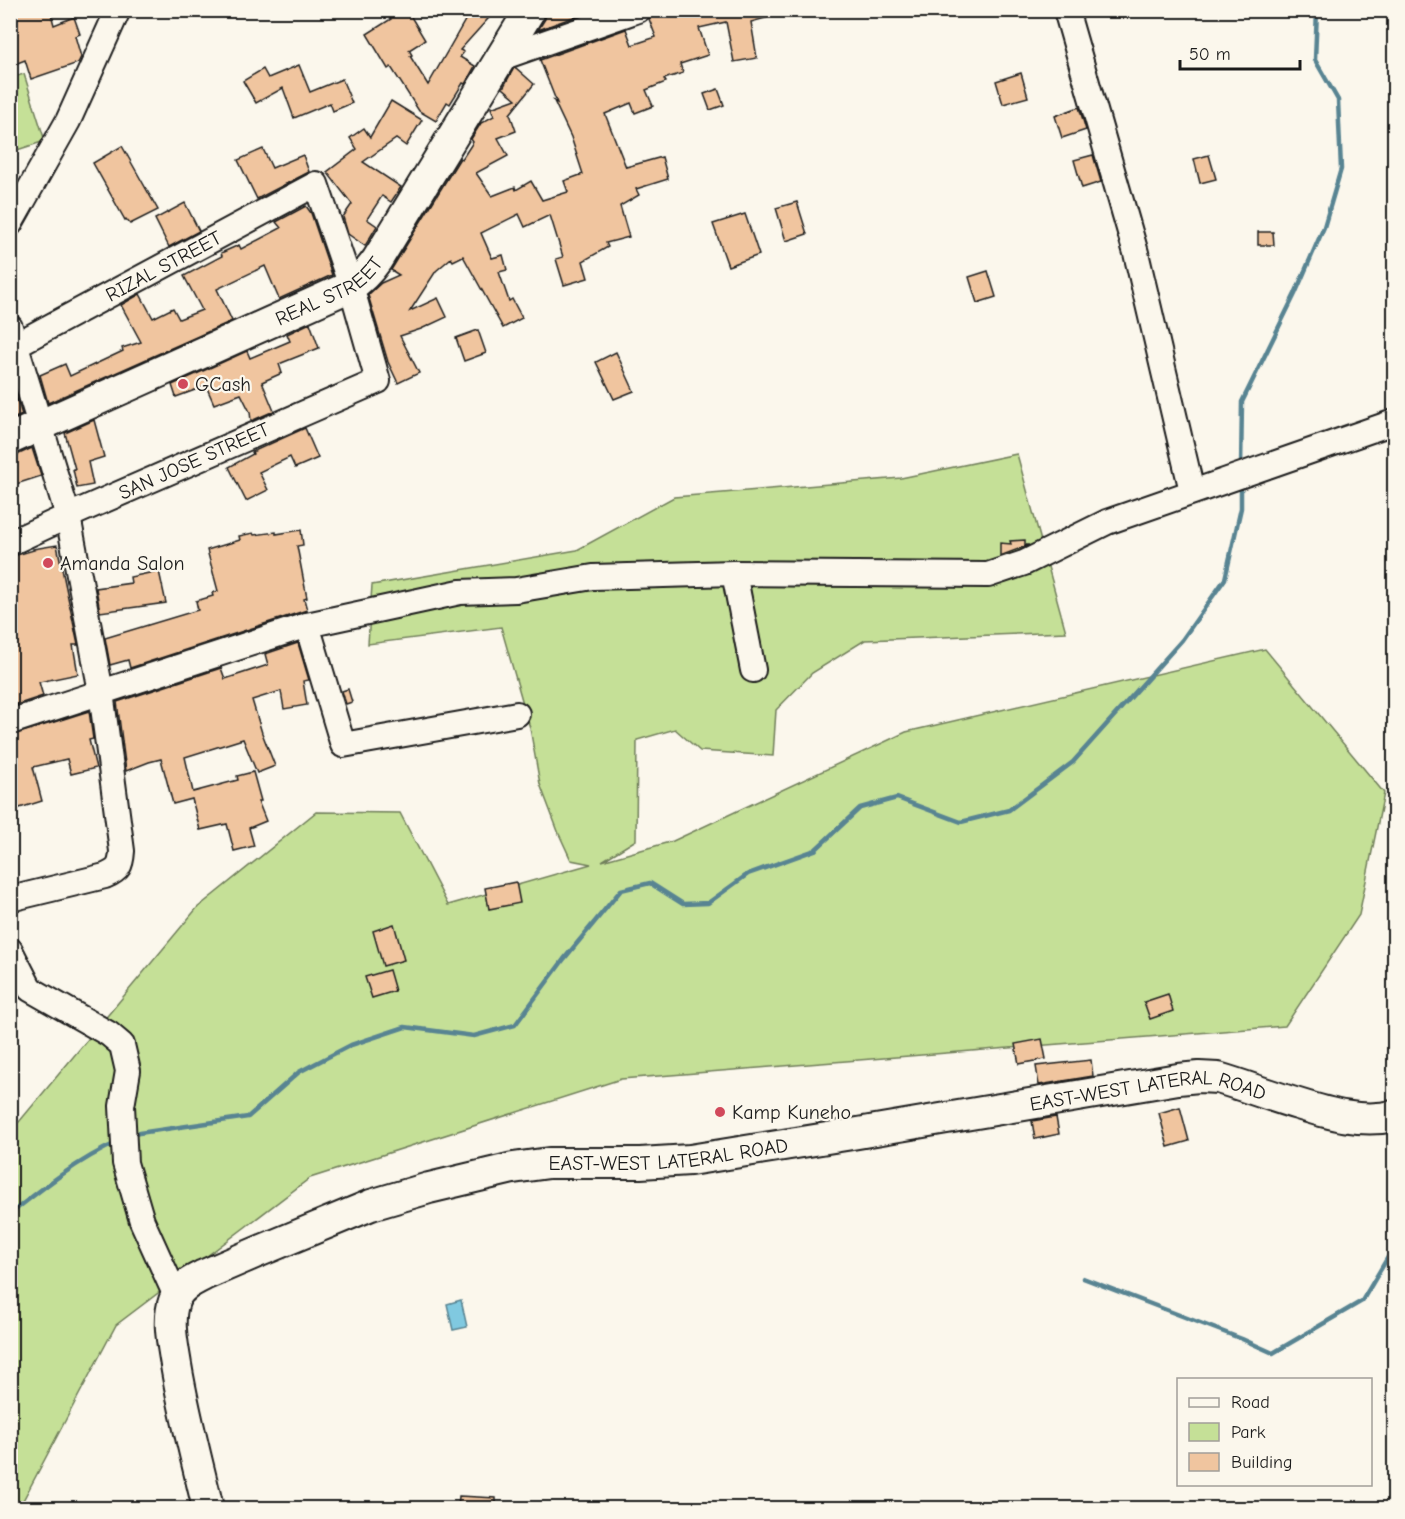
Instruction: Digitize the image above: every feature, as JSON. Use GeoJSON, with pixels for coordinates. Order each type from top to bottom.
{"type":"FeatureCollection","features":[{"type":"Feature","properties":{"kind":"main road","name":"REAL STREET"},"geometry":{"type":"LineString","coordinates":[[10,439],[351,286],[359,280],[377,260],[530,10]]}},
{"type":"Feature","properties":{"kind":"main road","name":"EAST-WEST LATERAL ROAD"},"geometry":{"type":"LineString","coordinates":[[176,1296],[184,1287],[204,1275],[351,1213],[429,1188],[531,1165],[690,1160],[1199,1077],[1218,1078],[1335,1115],[1358,1119],[1383,1119],[1395,1116]]}},
{"type":"Feature","properties":{"kind":"main road"},"geometry":{"type":"LineString","coordinates":[[176,1296],[171,1311],[175,1356],[208,1509]]}},
{"type":"Feature","properties":{"kind":"street"},"geometry":{"type":"LineString","coordinates":[[10,225],[68,121],[118,10]]}},
{"type":"Feature","properties":{"kind":"street"},"geometry":{"type":"LineString","coordinates":[[501,58],[638,10]]}},
{"type":"Feature","properties":{"kind":"street"},"geometry":{"type":"LineString","coordinates":[[1066,10],[1136,253],[1192,491]]}},
{"type":"Feature","properties":{"kind":"street","name":"RIZAL STREET"},"geometry":{"type":"LineString","coordinates":[[12,341],[315,183],[351,286]]}},
{"type":"Feature","properties":{"kind":"street","name":"SAN JOSE STREET"},"geometry":{"type":"LineString","coordinates":[[10,543],[378,381],[351,286]]}},
{"type":"Feature","properties":{"kind":"street"},"geometry":{"type":"LineString","coordinates":[[10,899],[116,872],[121,862],[122,852],[101,692],[68,516],[41,425],[12,341]]}},
{"type":"Feature","properties":{"kind":"street"},"geometry":{"type":"LineString","coordinates":[[10,722],[307,625],[460,592],[516,590],[593,577],[734,573],[988,575],[1024,562],[1107,522],[1395,422]]}},
{"type":"Feature","properties":{"kind":"street"},"geometry":{"type":"LineString","coordinates":[[734,573],[753,670]]}},
{"type":"Feature","properties":{"kind":"street"},"geometry":{"type":"LineString","coordinates":[[307,625],[343,745],[517,714]]}},
{"type":"Feature","properties":{"kind":"street"},"geometry":{"type":"LineString","coordinates":[[10,950],[20,992],[109,1034],[122,1045],[128,1071],[122,1106],[125,1162],[142,1221],[176,1296]]}},
{"type":"Feature","properties":{"kind":"green space"},"geometry":{"type":"Polygon","coordinates":[[[24,74],[45,141],[11,152],[10,78],[24,74]]]}},
{"type":"Feature","properties":{"kind":"green space"},"geometry":{"type":"Polygon","coordinates":[[[1017,454],[1066,632],[865,640],[812,673],[776,710],[773,756],[700,751],[675,729],[637,740],[636,840],[602,861],[673,841],[906,732],[1265,649],[1384,793],[1359,915],[1285,1026],[621,1079],[310,1178],[116,1325],[19,1508],[11,1508],[11,1127],[19,1122],[197,908],[316,812],[400,813],[448,905],[591,864],[571,860],[540,784],[530,728],[501,627],[368,644],[372,585],[577,550],[674,497],[901,478],[1017,454]]]}},
{"type":"Feature","properties":{"kind":"water"},"geometry":{"type":"Polygon","coordinates":[[[461,1300],[467,1327],[453,1330],[447,1304],[461,1300]]]}},
{"type":"Feature","properties":{"kind":"building"},"geometry":{"type":"Polygon","coordinates":[[[10,10],[50,10],[54,25],[74,17],[80,34],[75,36],[81,57],[78,63],[31,79],[25,60],[10,66],[10,10]]]}},
{"type":"Feature","properties":{"kind":"building"},"geometry":{"type":"Polygon","coordinates":[[[386,10],[407,10],[425,40],[409,50],[412,55],[410,56],[428,85],[471,10],[496,10],[460,50],[464,52],[460,57],[475,66],[465,84],[463,83],[450,104],[447,102],[436,121],[419,111],[391,67],[388,69],[367,34],[391,19],[386,10]]]}},
{"type":"Feature","properties":{"kind":"building"},"geometry":{"type":"Polygon","coordinates":[[[547,10],[593,10],[538,30],[545,19],[547,10]]]}},
{"type":"Feature","properties":{"kind":"building"},"geometry":{"type":"Polygon","coordinates":[[[652,10],[779,10],[780,14],[751,22],[757,58],[734,62],[726,22],[699,28],[708,55],[680,64],[683,73],[664,79],[666,82],[646,90],[653,106],[635,113],[631,103],[605,114],[626,167],[662,157],[668,179],[636,189],[639,195],[620,206],[629,237],[606,243],[608,247],[583,261],[588,278],[564,285],[556,259],[563,257],[550,215],[525,227],[519,214],[481,233],[492,258],[503,255],[507,270],[499,272],[509,301],[512,299],[522,318],[503,328],[463,256],[453,261],[451,258],[436,271],[410,311],[438,298],[447,317],[400,336],[419,373],[398,383],[388,362],[368,295],[381,283],[399,275],[391,270],[460,158],[462,159],[473,142],[471,139],[481,123],[494,116],[491,108],[516,99],[503,88],[514,68],[534,84],[510,114],[516,131],[498,138],[508,156],[476,173],[492,196],[515,187],[516,190],[531,181],[542,200],[568,192],[564,181],[583,174],[571,137],[554,101],[557,103],[540,60],[626,29],[632,45],[656,37],[649,19],[652,10]]]}},
{"type":"Feature","properties":{"kind":"building"},"geometry":{"type":"Polygon","coordinates":[[[299,65],[310,92],[342,79],[352,103],[333,111],[330,103],[294,118],[283,88],[256,103],[243,81],[263,69],[268,78],[299,65]]]}},
{"type":"Feature","properties":{"kind":"building"},"geometry":{"type":"Polygon","coordinates":[[[1021,73],[1028,97],[1003,104],[996,81],[1021,73]]]}},
{"type":"Feature","properties":{"kind":"building"},"geometry":{"type":"Polygon","coordinates":[[[718,89],[724,105],[710,110],[704,94],[718,89]]]}},
{"type":"Feature","properties":{"kind":"building"},"geometry":{"type":"Polygon","coordinates":[[[391,101],[422,120],[406,146],[396,139],[363,162],[401,187],[391,202],[382,196],[367,219],[377,226],[365,246],[348,234],[343,217],[352,204],[327,172],[357,149],[350,138],[364,128],[370,137],[391,101]]]}},
{"type":"Feature","properties":{"kind":"building"},"geometry":{"type":"Polygon","coordinates":[[[1079,107],[1086,130],[1062,138],[1055,116],[1079,107]]]}},
{"type":"Feature","properties":{"kind":"building"},"geometry":{"type":"Polygon","coordinates":[[[122,146],[158,210],[130,224],[125,220],[93,163],[122,146]]]}},
{"type":"Feature","properties":{"kind":"building"},"geometry":{"type":"Polygon","coordinates":[[[263,149],[272,168],[303,155],[309,172],[257,199],[238,160],[263,149]]]}},
{"type":"Feature","properties":{"kind":"building"},"geometry":{"type":"Polygon","coordinates":[[[1093,155],[1101,182],[1082,188],[1074,160],[1093,155]]]}},
{"type":"Feature","properties":{"kind":"building"},"geometry":{"type":"Polygon","coordinates":[[[1209,155],[1216,179],[1200,183],[1194,159],[1209,155]]]}},
{"type":"Feature","properties":{"kind":"building"},"geometry":{"type":"Polygon","coordinates":[[[797,202],[807,234],[786,241],[776,208],[797,202]]]}},
{"type":"Feature","properties":{"kind":"building"},"geometry":{"type":"Polygon","coordinates":[[[185,203],[199,231],[169,247],[155,219],[185,203]]]}},
{"type":"Feature","properties":{"kind":"building"},"geometry":{"type":"Polygon","coordinates":[[[306,206],[311,213],[332,275],[279,299],[265,266],[217,289],[232,321],[48,403],[40,375],[65,364],[70,376],[123,351],[122,348],[141,342],[121,305],[140,294],[153,318],[173,308],[179,319],[202,310],[184,276],[222,256],[221,253],[239,245],[241,249],[281,228],[276,222],[306,206]]]}},
{"type":"Feature","properties":{"kind":"building"},"geometry":{"type":"Polygon","coordinates":[[[745,214],[759,255],[728,266],[713,224],[745,214]]]}},
{"type":"Feature","properties":{"kind":"building"},"geometry":{"type":"Polygon","coordinates":[[[1258,232],[1273,232],[1274,245],[1258,245],[1258,232]]]}},
{"type":"Feature","properties":{"kind":"building"},"geometry":{"type":"Polygon","coordinates":[[[988,271],[996,297],[977,303],[969,277],[988,271]]]}},
{"type":"Feature","properties":{"kind":"building"},"geometry":{"type":"Polygon","coordinates":[[[310,323],[319,348],[279,364],[282,373],[262,382],[274,411],[251,421],[250,412],[241,394],[214,404],[206,386],[176,397],[172,385],[247,351],[250,358],[290,341],[287,334],[310,323]]]}},
{"type":"Feature","properties":{"kind":"building"},"geometry":{"type":"Polygon","coordinates":[[[478,330],[486,353],[464,361],[456,338],[478,330]]]}},
{"type":"Feature","properties":{"kind":"building"},"geometry":{"type":"Polygon","coordinates":[[[616,352],[634,391],[614,399],[596,362],[616,352]]]}},
{"type":"Feature","properties":{"kind":"building"},"geometry":{"type":"Polygon","coordinates":[[[17,399],[22,415],[15,418],[10,401],[17,399]]]}},
{"type":"Feature","properties":{"kind":"building"},"geometry":{"type":"Polygon","coordinates":[[[94,420],[104,457],[88,462],[93,485],[77,488],[73,469],[75,469],[65,433],[94,420]]]}},
{"type":"Feature","properties":{"kind":"building"},"geometry":{"type":"Polygon","coordinates":[[[305,428],[318,458],[295,468],[290,457],[259,472],[268,490],[246,501],[229,467],[253,454],[252,452],[305,428]]]}},
{"type":"Feature","properties":{"kind":"building"},"geometry":{"type":"Polygon","coordinates":[[[32,448],[41,476],[10,486],[10,456],[32,448]]]}},
{"type":"Feature","properties":{"kind":"building"},"geometry":{"type":"Polygon","coordinates":[[[301,530],[303,545],[297,546],[307,598],[304,599],[307,610],[130,668],[128,660],[110,665],[105,638],[198,610],[196,601],[213,596],[212,593],[218,591],[207,550],[240,540],[239,536],[253,533],[254,535],[276,532],[276,534],[301,530]]]}},
{"type":"Feature","properties":{"kind":"building"},"geometry":{"type":"Polygon","coordinates":[[[1025,540],[1025,545],[1029,545],[1000,556],[1000,543],[1011,544],[1010,541],[1025,540]]]}},
{"type":"Feature","properties":{"kind":"building"},"geometry":{"type":"Polygon","coordinates":[[[57,545],[78,645],[73,645],[78,674],[39,682],[43,696],[10,707],[10,557],[33,549],[57,545]]]}},
{"type":"Feature","properties":{"kind":"building"},"geometry":{"type":"Polygon","coordinates":[[[159,571],[166,603],[100,612],[96,588],[131,583],[130,577],[159,571]]]}},
{"type":"Feature","properties":{"kind":"building"},"geometry":{"type":"Polygon","coordinates":[[[298,643],[309,680],[303,681],[307,705],[284,709],[281,691],[252,700],[275,766],[257,773],[243,739],[185,757],[193,792],[238,780],[237,776],[253,772],[261,801],[258,801],[266,821],[249,828],[254,846],[234,851],[227,824],[200,830],[192,799],[173,804],[161,759],[126,771],[117,702],[221,668],[225,679],[268,665],[265,654],[298,643]]]}},
{"type":"Feature","properties":{"kind":"building"},"geometry":{"type":"Polygon","coordinates":[[[348,689],[352,702],[346,704],[342,691],[348,689]]]}},
{"type":"Feature","properties":{"kind":"building"},"geometry":{"type":"Polygon","coordinates":[[[89,711],[93,739],[89,740],[96,768],[71,774],[67,759],[33,767],[42,801],[10,811],[10,736],[89,711]]]}},
{"type":"Feature","properties":{"kind":"building"},"geometry":{"type":"Polygon","coordinates":[[[516,882],[520,903],[489,909],[485,888],[516,882]]]}},
{"type":"Feature","properties":{"kind":"building"},"geometry":{"type":"Polygon","coordinates":[[[394,924],[404,960],[383,966],[373,931],[394,924]]]}},
{"type":"Feature","properties":{"kind":"building"},"geometry":{"type":"Polygon","coordinates":[[[389,970],[395,991],[372,998],[365,977],[389,970]]]}},
{"type":"Feature","properties":{"kind":"building"},"geometry":{"type":"Polygon","coordinates":[[[1168,994],[1173,1011],[1150,1019],[1144,1002],[1168,994]]]}},
{"type":"Feature","properties":{"kind":"building"},"geometry":{"type":"Polygon","coordinates":[[[1042,1039],[1046,1059],[1019,1064],[1015,1044],[1042,1039]]]}},
{"type":"Feature","properties":{"kind":"building"},"geometry":{"type":"Polygon","coordinates":[[[1091,1060],[1093,1076],[1039,1085],[1036,1066],[1091,1060]]]}},
{"type":"Feature","properties":{"kind":"building"},"geometry":{"type":"Polygon","coordinates":[[[1180,1107],[1189,1141],[1168,1147],[1159,1113],[1180,1107]]]}},
{"type":"Feature","properties":{"kind":"building"},"geometry":{"type":"Polygon","coordinates":[[[1056,1117],[1059,1134],[1035,1139],[1032,1121],[1056,1117]]]}},
{"type":"Feature","properties":{"kind":"building"},"geometry":{"type":"Polygon","coordinates":[[[459,1496],[496,1498],[496,1509],[458,1509],[459,1496]]]}},
{"type":"Feature","properties":{"kind":"waterway"},"geometry":{"type":"LineString","coordinates":[[1241,468],[1242,402],[1295,294],[1324,227],[1341,169],[1338,100],[1315,60],[1317,10]]}},
{"type":"Feature","properties":{"kind":"waterway"},"geometry":{"type":"LineString","coordinates":[[131,1136],[248,1117],[299,1072],[351,1045],[405,1027],[474,1036],[515,1025],[564,959],[621,890],[650,883],[683,904],[708,903],[748,874],[815,850],[860,808],[897,798],[961,822],[1009,810],[1073,762],[1182,640],[1225,579],[1241,508],[1241,482]]}},
{"type":"Feature","properties":{"kind":"waterway"},"geometry":{"type":"LineString","coordinates":[[10,1214],[75,1166],[118,1142]]}},
{"type":"Feature","properties":{"kind":"waterway"},"geometry":{"type":"LineString","coordinates":[[1083,1278],[1273,1353],[1362,1301],[1394,1247]]}},
{"type":"Feature","properties":{"kind":"place","name":"GCash"},"geometry":{"type":"Point","coordinates":[183,384]}},
{"type":"Feature","properties":{"kind":"place","name":"Amanda Salon"},"geometry":{"type":"Point","coordinates":[48,563]}},
{"type":"Feature","properties":{"kind":"place","name":"Kamp Kuneho"},"geometry":{"type":"Point","coordinates":[720,1112]}}]}
